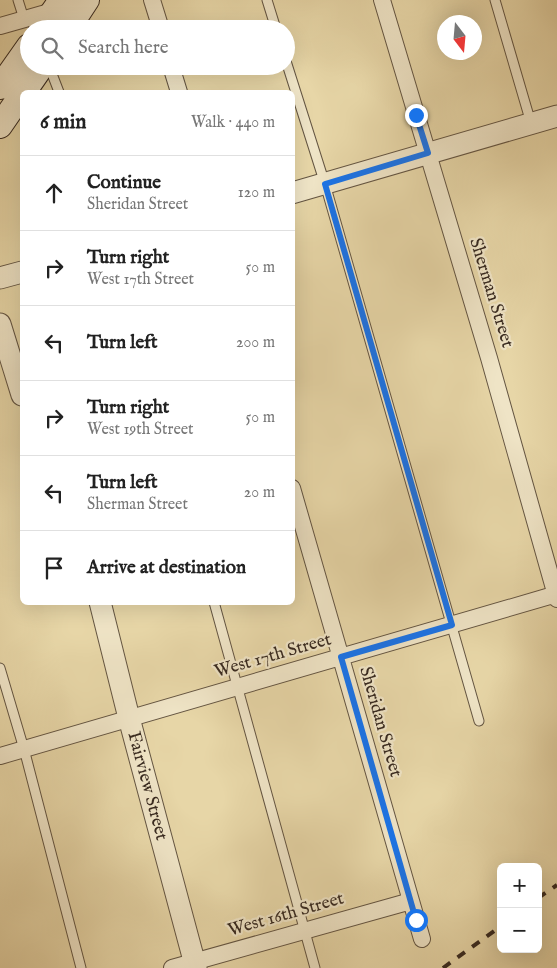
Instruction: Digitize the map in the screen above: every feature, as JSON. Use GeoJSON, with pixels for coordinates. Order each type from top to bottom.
{"type":"FeatureCollection","features":[{"type":"Feature","properties":{"kind":"main road"},"geometry":{"type":"LineString","coordinates":[[49,18],[87,0]]}},
{"type":"Feature","properties":{"kind":"main road"},"geometry":{"type":"LineString","coordinates":[[0,87],[20,59]]}},
{"type":"Feature","properties":{"kind":"main road"},"geometry":{"type":"LineString","coordinates":[[25,90],[36,75]]}},
{"type":"Feature","properties":{"kind":"main road"},"geometry":{"type":"LineString","coordinates":[[0,126],[20,97]]}},
{"type":"Feature","properties":{"kind":"street"},"geometry":{"type":"LineString","coordinates":[[152,0],[158,20]]}},
{"type":"Feature","properties":{"kind":"street","name":"Sherman Street"},"geometry":{"type":"LineString","coordinates":[[382,0],[492,368],[557,596]]}},
{"type":"Feature","properties":{"kind":"street"},"geometry":{"type":"LineString","coordinates":[[0,26],[20,23]]}},
{"type":"Feature","properties":{"kind":"street"},"geometry":{"type":"LineString","coordinates":[[174,75],[178,90]]}},
{"type":"Feature","properties":{"kind":"street"},"geometry":{"type":"LineString","coordinates":[[295,192],[557,116]]}},
{"type":"Feature","properties":{"kind":"street"},"geometry":{"type":"LineString","coordinates":[[0,278],[20,273]]}},
{"type":"Feature","properties":{"kind":"street"},"geometry":{"type":"LineString","coordinates":[[0,324],[20,389]]}},
{"type":"Feature","properties":{"kind":"street","name":"Sheridan Street"},"geometry":{"type":"LineString","coordinates":[[295,498],[422,939]]}},
{"type":"Feature","properties":{"kind":"street","name":"West 17th Street"},"geometry":{"type":"LineString","coordinates":[[0,756],[557,596]]}},
{"type":"Feature","properties":{"kind":"street","name":"Fairview Street"},"geometry":{"type":"LineString","coordinates":[[101,605],[129,718],[196,965]]}},
{"type":"Feature","properties":{"kind":"street","name":"West 16th Street"},"geometry":{"type":"LineString","coordinates":[[172,968],[196,965],[411,901]]}},
{"type":"Feature","properties":{"kind":"lane"},"geometry":{"type":"LineString","coordinates":[[18,0],[49,18]]}},
{"type":"Feature","properties":{"kind":"lane"},"geometry":{"type":"LineString","coordinates":[[267,0],[273,20]]}},
{"type":"Feature","properties":{"kind":"lane"},"geometry":{"type":"LineString","coordinates":[[495,0],[531,123]]}},
{"type":"Feature","properties":{"kind":"lane"},"geometry":{"type":"LineString","coordinates":[[52,75],[58,90]]}},
{"type":"Feature","properties":{"kind":"lane"},"geometry":{"type":"LineString","coordinates":[[290,75],[325,184],[479,721]]}},
{"type":"Feature","properties":{"kind":"lane"},"geometry":{"type":"LineString","coordinates":[[215,605],[315,968]]}},
{"type":"Feature","properties":{"kind":"lane"},"geometry":{"type":"LineString","coordinates":[[0,668],[24,749],[81,968]]}},
{"type":"Feature","properties":{"kind":"railway"},"geometry":{"type":"LineString","coordinates":[[542,895],[557,885]]}},
{"type":"Feature","properties":{"kind":"railway"},"geometry":{"type":"LineString","coordinates":[[443,968],[497,929]]}},
{"type":"Feature","properties":{"kind":"route"},"geometry":{"type":"LineString","coordinates":[[416,115],[428,153],[325,184],[452,625],[341,657],[416,920]]}}]}
